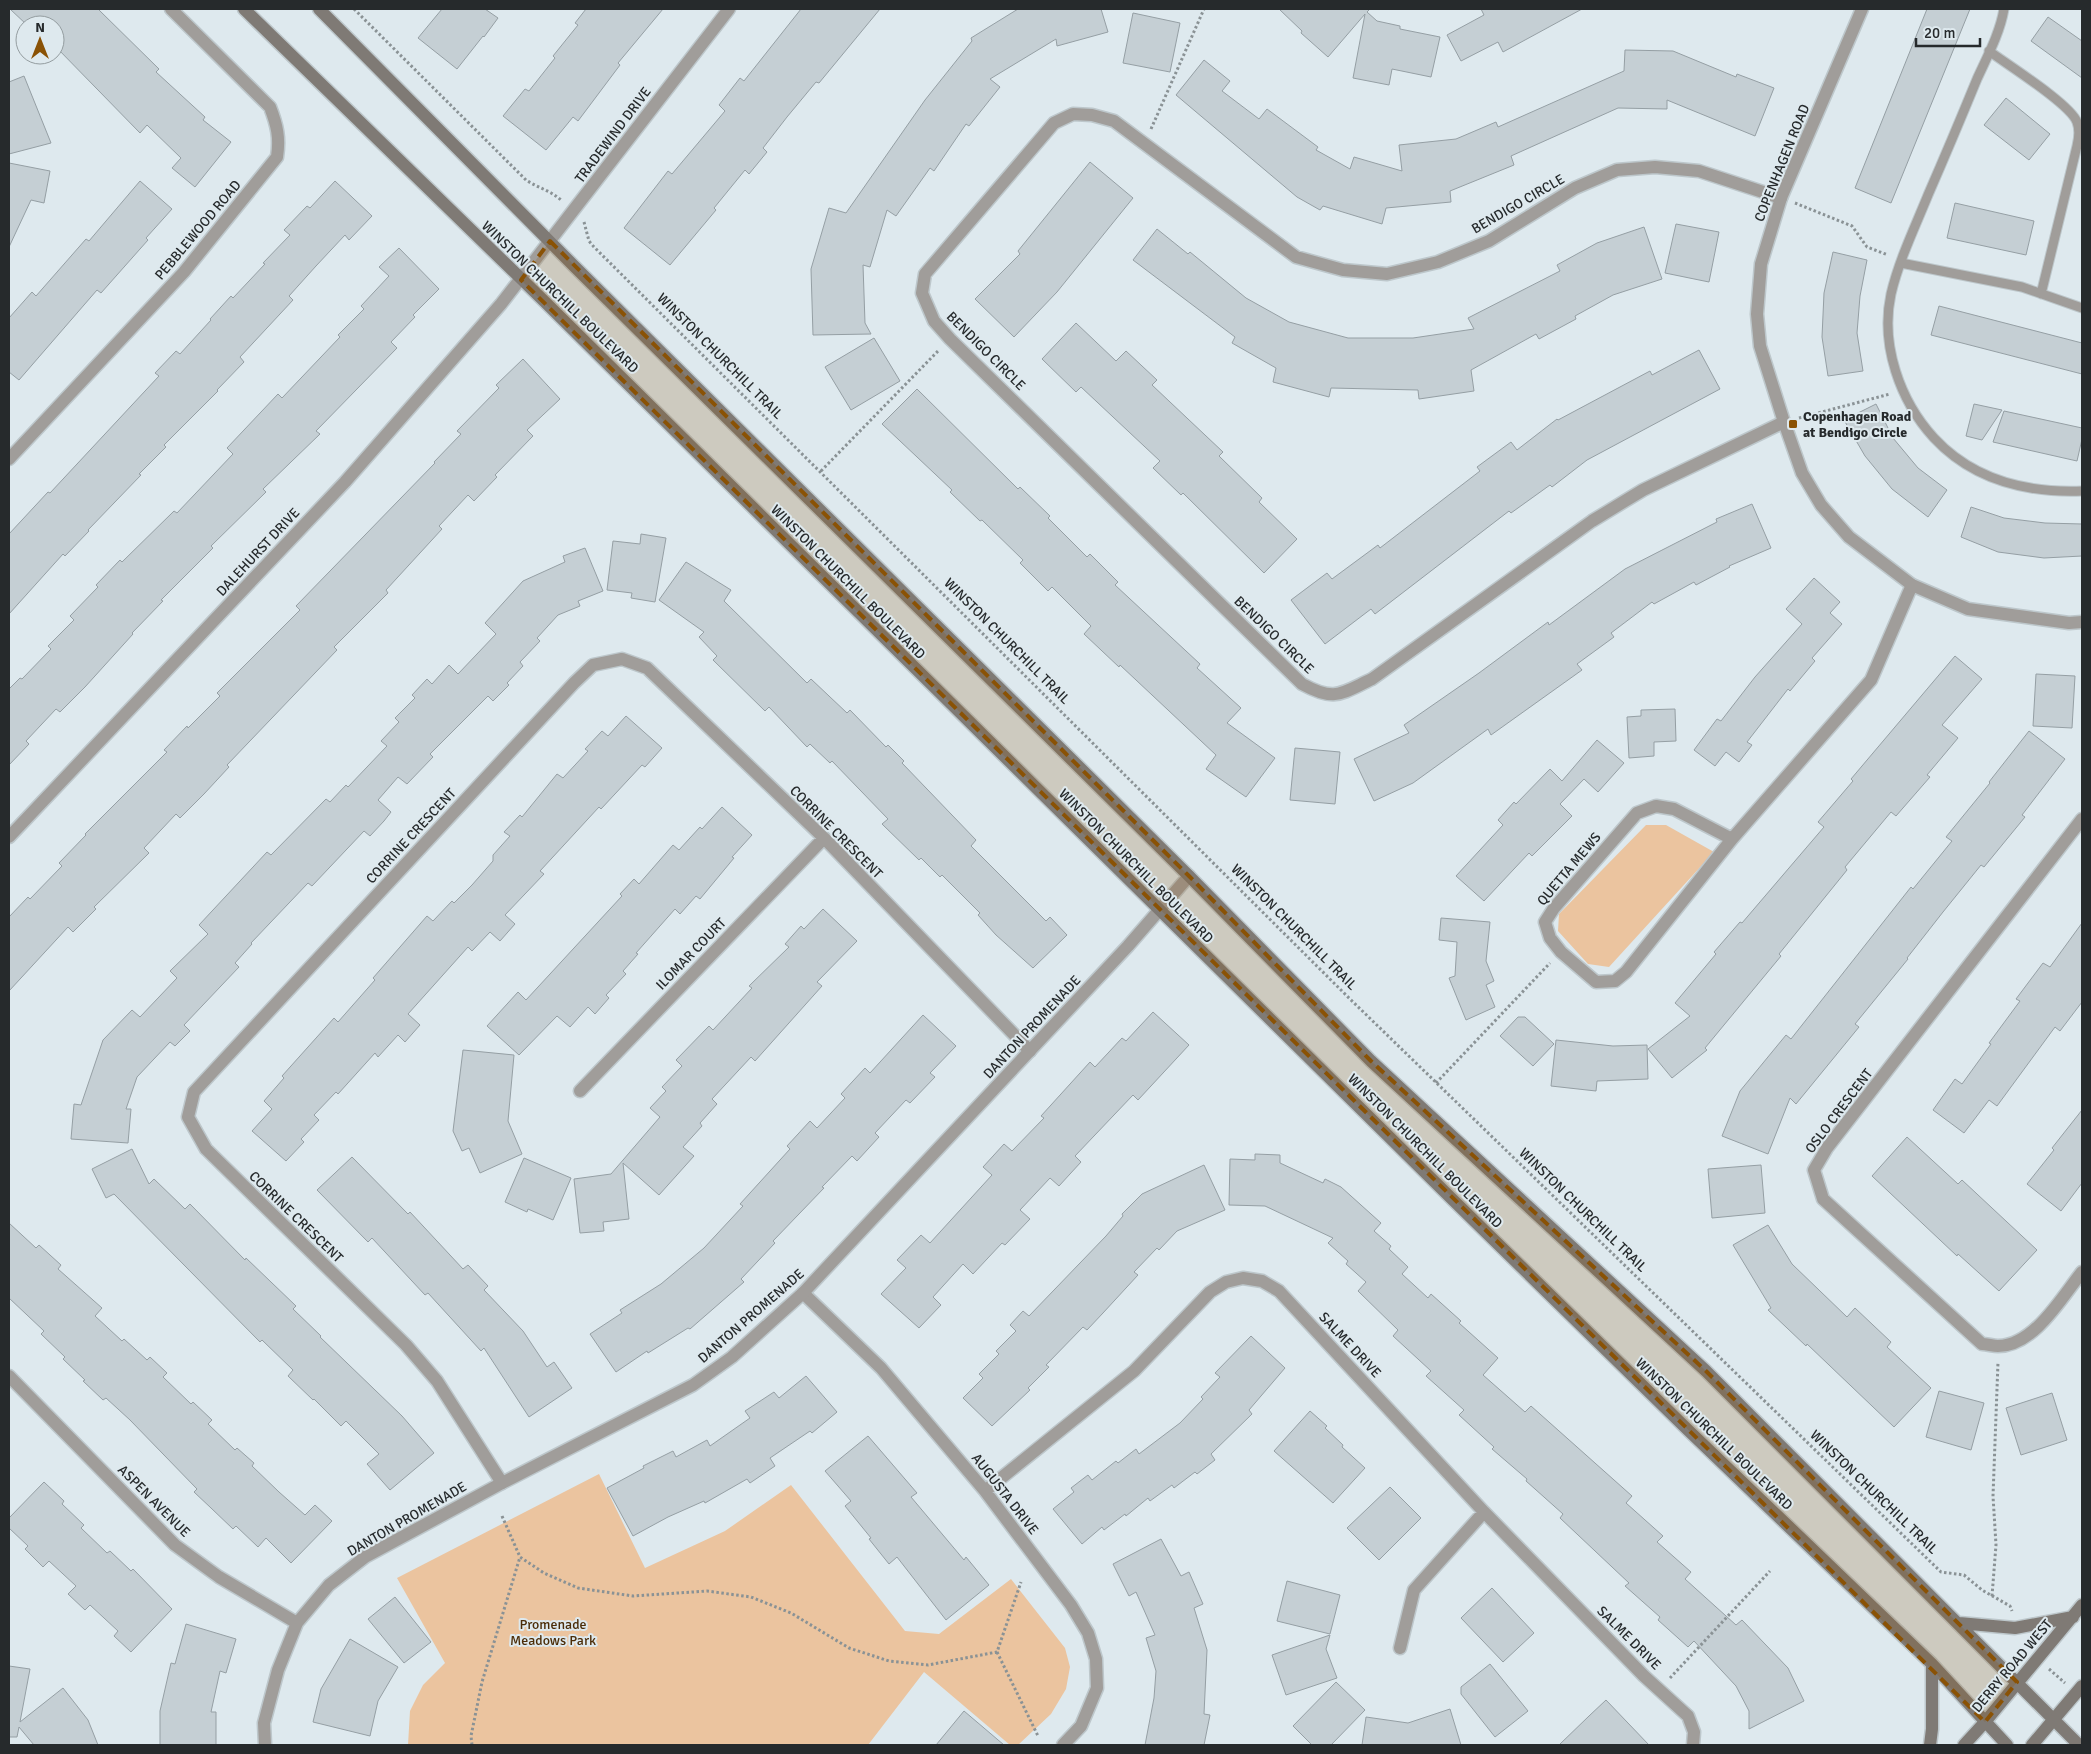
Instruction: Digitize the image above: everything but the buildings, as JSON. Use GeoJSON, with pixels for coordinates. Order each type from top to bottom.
{"type":"FeatureCollection","features":[{"type":"Feature","properties":{"kind":"main road","name":"WINSTON CHURCHILL BOULEVARD"},"geometry":{"type":"LineString","coordinates":[[244,9],[1689,1431],[1932,1664],[2007,1745]]}},
{"type":"Feature","properties":{"kind":"main road","name":"WINSTON CHURCHILL BOULEVARD"},"geometry":{"type":"LineString","coordinates":[[319,9],[1189,876],[1370,1061],[1706,1371],[2079,1745]]}},
{"type":"Feature","properties":{"kind":"main road","name":"DERRY ROAD WEST"},"geometry":{"type":"LineString","coordinates":[[1964,1745],[2082,1605]]}},
{"type":"Feature","properties":{"kind":"main road"},"geometry":{"type":"LineString","coordinates":[[1959,1623],[2014,1628],[2073,1617]]}},
{"type":"Feature","properties":{"kind":"main road"},"geometry":{"type":"LineString","coordinates":[[1930,1745],[1932,1729],[1932,1664]]}},
{"type":"Feature","properties":{"kind":"main road"},"geometry":{"type":"LineString","coordinates":[[2032,1745],[2079,1690]]}},
{"type":"Feature","properties":{"kind":"street","name":"PEBBLEWOOD ROAD"},"geometry":{"type":"LineString","coordinates":[[9,459],[184,272],[277,156],[279,141],[277,125],[270,107],[171,9]]}},
{"type":"Feature","properties":{"kind":"street","name":"TRADEWIND DRIVE"},"geometry":{"type":"LineString","coordinates":[[521,280],[729,9]]}},
{"type":"Feature","properties":{"kind":"street","name":"COPENHAGEN ROAD"},"geometry":{"type":"LineString","coordinates":[[1862,9],[1781,198],[1761,264],[1757,314],[1760,346],[1802,473],[1821,505],[1849,537],[1912,585],[1968,609],[2069,623],[2082,622]]}},
{"type":"Feature","properties":{"kind":"street","name":"BENDIGO CIRCLE"},"geometry":{"type":"LineString","coordinates":[[1781,198],[1699,171],[1655,167],[1617,170],[1575,188],[1489,240],[1438,262],[1387,274],[1343,270],[1296,257],[1114,121],[1092,115],[1073,114],[1054,124],[925,274],[922,293],[934,321],[950,339],[1302,684],[1321,694],[1340,694],[1372,679],[1592,521],[1644,490],[1784,422]]}},
{"type":"Feature","properties":{"kind":"street","name":"DALEHURST DRIVE"},"geometry":{"type":"LineString","coordinates":[[9,837],[345,482],[521,280]]}},
{"type":"Feature","properties":{"kind":"street","name":"QUETTA MEWS"},"geometry":{"type":"LineString","coordinates":[[1732,839],[1674,810],[1656,806],[1637,813],[1554,908],[1545,922],[1550,938],[1561,952],[1596,982],[1615,981],[1626,972],[1732,839],[1871,680],[1912,585]]}},
{"type":"Feature","properties":{"kind":"street","name":"CORRINE CRESCENT"},"geometry":{"type":"LineString","coordinates":[[502,1483],[437,1381],[406,1345],[206,1150],[188,1118],[194,1092],[567,690],[593,665],[622,659],[647,668],[824,838],[1030,1051]]}},
{"type":"Feature","properties":{"kind":"street","name":"OSLO CRESCENT"},"geometry":{"type":"LineString","coordinates":[[1998,1346],[1982,1344],[1823,1199],[1814,1170],[1827,1148],[2082,819]]}},
{"type":"Feature","properties":{"kind":"street","name":"ILOMAR COURT"},"geometry":{"type":"LineString","coordinates":[[580,1091],[824,838]]}},
{"type":"Feature","properties":{"kind":"street","name":"DANTON PROMENADE"},"geometry":{"type":"LineString","coordinates":[[265,1745],[264,1723],[278,1670],[297,1623],[329,1585],[365,1557],[502,1483],[693,1385],[732,1356],[803,1292],[1030,1051],[1189,876]]}},
{"type":"Feature","properties":{"kind":"street"},"geometry":{"type":"LineString","coordinates":[[1998,1346],[2023,1339],[2043,1322],[2082,1272]]}},
{"type":"Feature","properties":{"kind":"street","name":"SALME DRIVE"},"geometry":{"type":"LineString","coordinates":[[985,1491],[1134,1371],[1210,1292],[1226,1282],[1242,1278],[1262,1281],[1279,1292],[1484,1512],[1644,1676],[1688,1716],[1694,1732],[1693,1745]]}},
{"type":"Feature","properties":{"kind":"street","name":"AUGUSTA DRIVE"},"geometry":{"type":"LineString","coordinates":[[803,1292],[881,1368],[985,1491],[1070,1605],[1088,1633],[1096,1659],[1097,1688],[1081,1726],[1063,1745]]}},
{"type":"Feature","properties":{"kind":"street","name":"ASPEN AVENUE"},"geometry":{"type":"LineString","coordinates":[[9,1376],[175,1545],[219,1577],[297,1623]]}},
{"type":"Feature","properties":{"kind":"street"},"geometry":{"type":"LineString","coordinates":[[1400,1648],[1414,1590],[1484,1512]]}},
{"type":"Feature","properties":{"kind":"lane"},"geometry":{"type":"LineString","coordinates":[[2004,9],[1989,51],[1902,261],[1891,294],[1890,340],[1902,390],[1926,428],[1942,447],[1973,469],[2018,487],[2052,492],[2082,491]]}},
{"type":"Feature","properties":{"kind":"lane"},"geometry":{"type":"LineString","coordinates":[[1989,51],[2065,107],[2077,121],[2079,130],[2077,146],[2041,294]]}},
{"type":"Feature","properties":{"kind":"lane"},"geometry":{"type":"LineString","coordinates":[[1902,261],[2012,285],[2082,308]]}},
{"type":"Feature","properties":{"kind":"path"},"geometry":{"type":"LineString","coordinates":[[354,9],[526,180],[538,188],[555,194]]}},
{"type":"Feature","properties":{"kind":"path"},"geometry":{"type":"LineString","coordinates":[[1145,143],[1204,9]]}},
{"type":"Feature","properties":{"kind":"path"},"geometry":{"type":"LineString","coordinates":[[1781,198],[1852,226],[1867,247],[1902,261]]}},
{"type":"Feature","properties":{"kind":"path","name":"WINSTON CHURCHILL TRAIL"},"geometry":{"type":"LineString","coordinates":[[585,223],[589,240],[594,247],[1436,1083],[1941,1572],[1964,1575],[1992,1596],[2010,1606],[2013,1615]]}},
{"type":"Feature","properties":{"kind":"path"},"geometry":{"type":"LineString","coordinates":[[821,471],[950,339]]}},
{"type":"Feature","properties":{"kind":"path"},"geometry":{"type":"LineString","coordinates":[[1784,422],[1902,390]]}},
{"type":"Feature","properties":{"kind":"path"},"geometry":{"type":"LineString","coordinates":[[1436,1083],[1561,952]]}},
{"type":"Feature","properties":{"kind":"path"},"geometry":{"type":"LineString","coordinates":[[1992,1596],[1996,1545],[1993,1496],[1998,1346]]}},
{"type":"Feature","properties":{"kind":"path"},"geometry":{"type":"LineString","coordinates":[[502,1516],[520,1557],[544,1574],[578,1588],[633,1596],[707,1591],[751,1597],[792,1613],[849,1648],[888,1661],[928,1664],[997,1652]]}},
{"type":"Feature","properties":{"kind":"path"},"geometry":{"type":"LineString","coordinates":[[472,1745],[471,1736],[482,1682],[520,1557]]}},
{"type":"Feature","properties":{"kind":"path"},"geometry":{"type":"LineString","coordinates":[[1661,1690],[1681,1665],[1770,1571]]}},
{"type":"Feature","properties":{"kind":"path"},"geometry":{"type":"LineString","coordinates":[[1022,1582],[997,1652],[1038,1736]]}},
{"type":"Feature","properties":{"kind":"path"},"geometry":{"type":"LineString","coordinates":[[2038,1658],[2079,1690]]}},
{"type":"Feature","properties":{"kind":"highlighted area"},"geometry":{"type":"Polygon","coordinates":[[[550,241],[1189,876],[1371,1061],[1706,1371],[2017,1682],[1985,1722],[521,280],[550,241]]]}},
{"type":"Feature","properties":{"kind":"green space"},"geometry":{"type":"Polygon","coordinates":[[[1646,825],[1666,825],[1714,852],[1609,967],[1588,964],[1558,931],[1559,914],[1646,825]]]}},
{"type":"Feature","properties":{"kind":"green space","name":"Promenade Meadows Park"},"geometry":{"type":"Polygon","coordinates":[[[599,1474],[645,1568],[725,1531],[791,1485],[905,1631],[939,1634],[1011,1579],[1065,1648],[1070,1667],[1066,1689],[1051,1714],[1018,1745],[1010,1745],[924,1672],[868,1745],[408,1745],[410,1711],[423,1685],[445,1663],[397,1578],[599,1474]]]}},
{"type":"Feature","properties":{"kind":"place","name":"Copenhagen Road at Bendigo Circle"},"geometry":{"type":"Point","coordinates":[1793,424]}}]}
